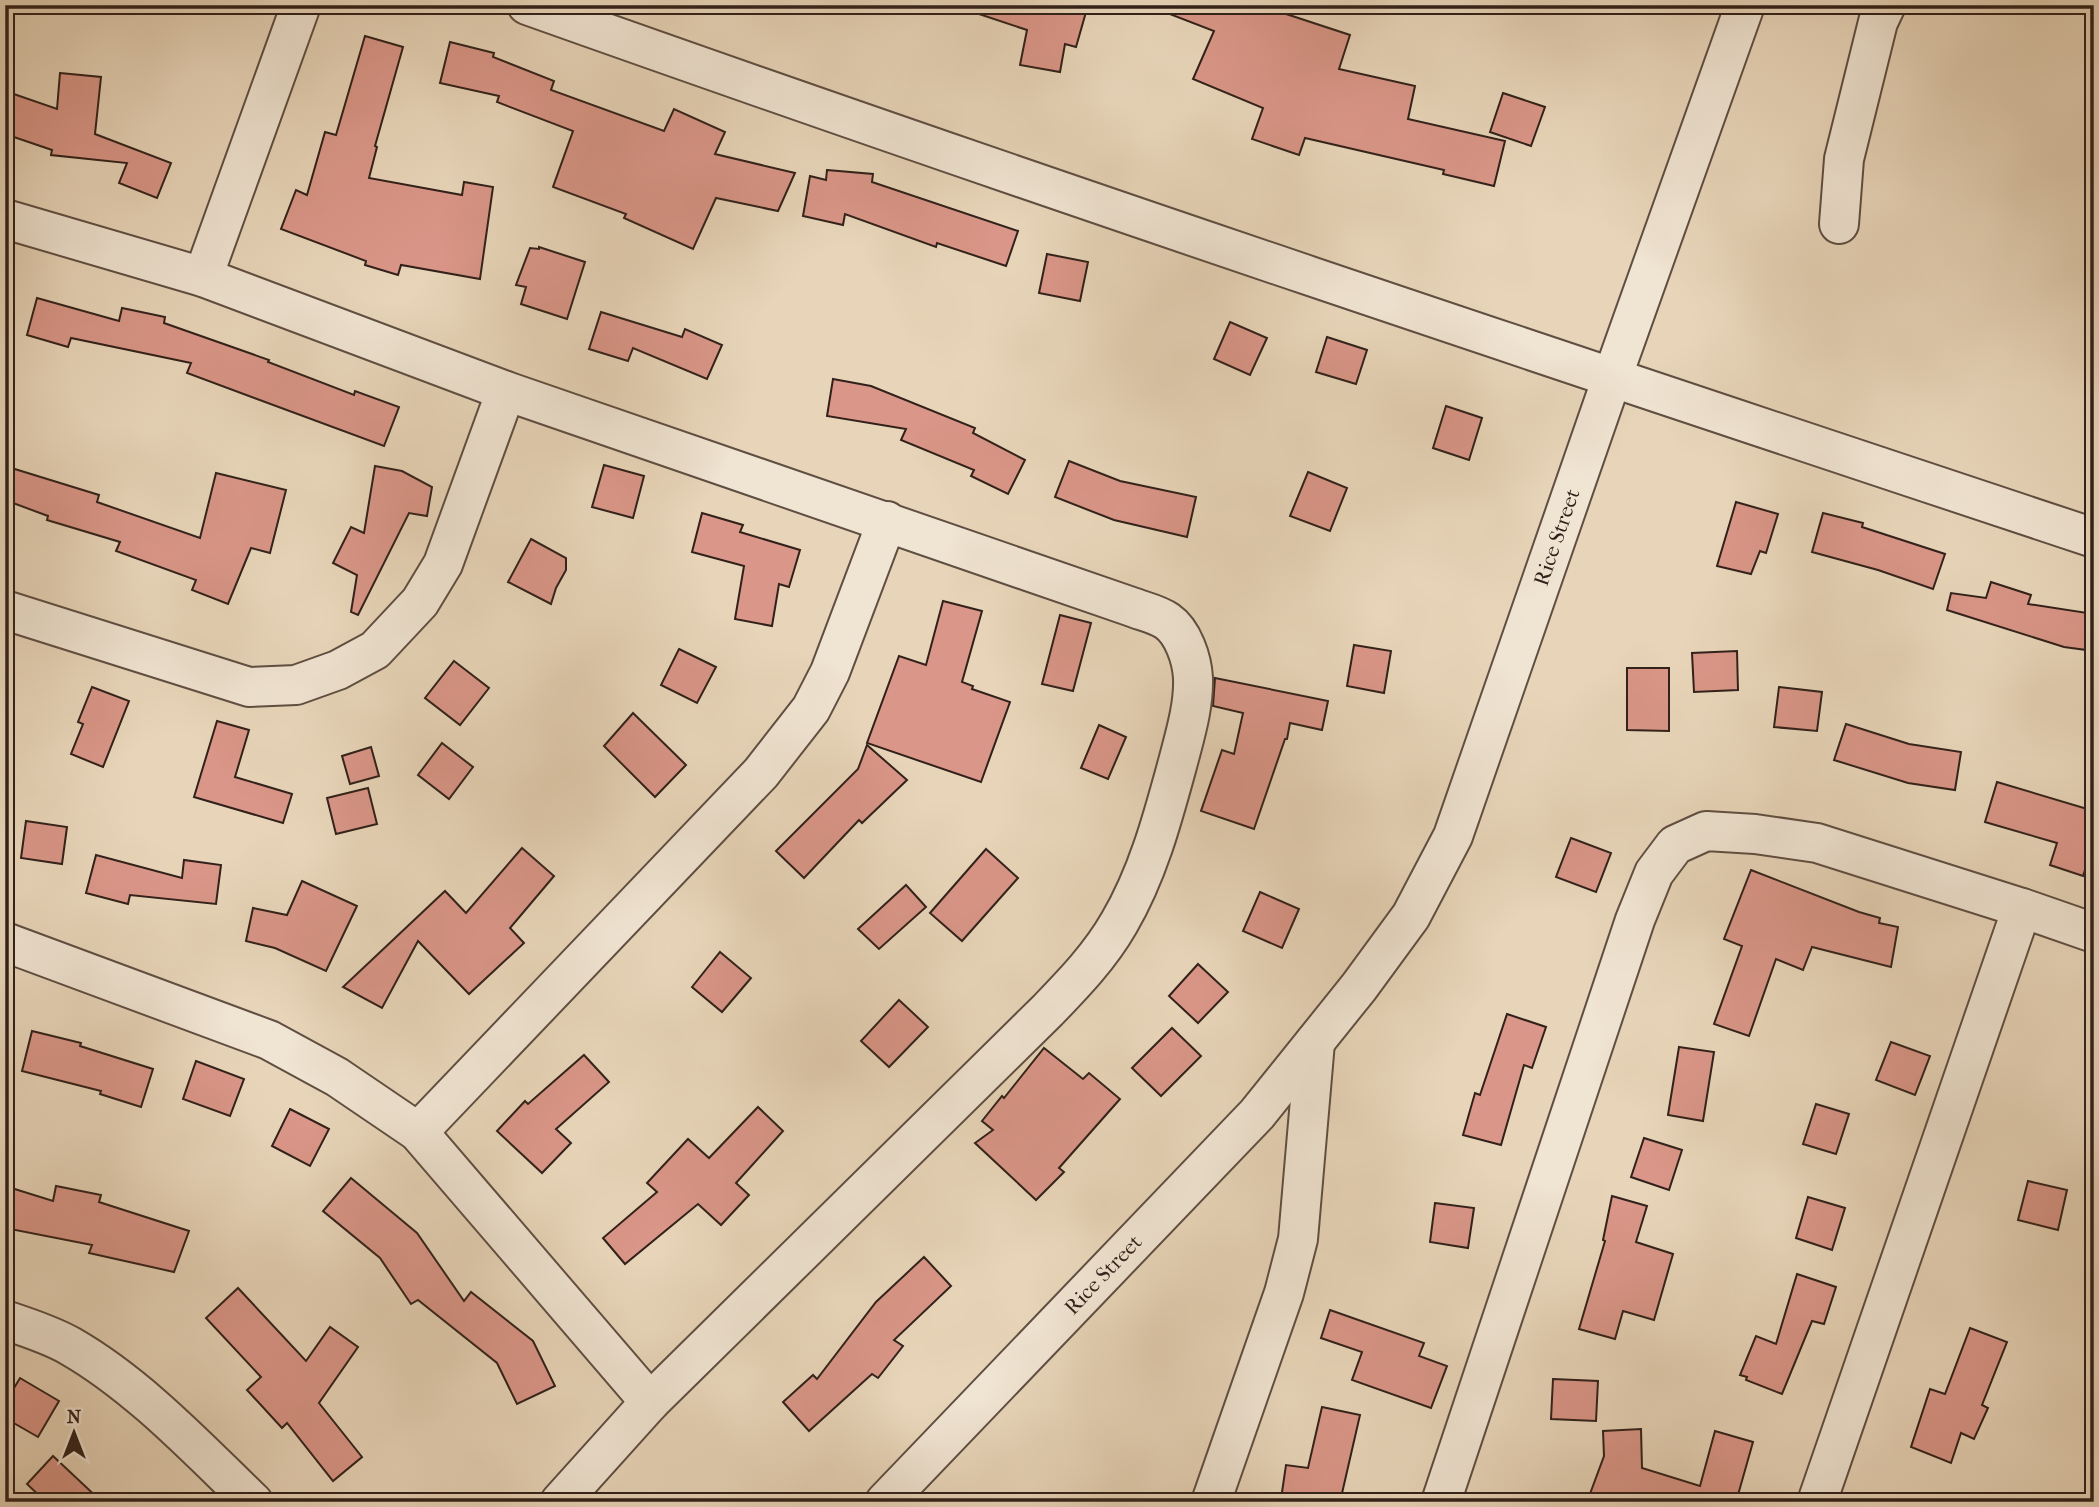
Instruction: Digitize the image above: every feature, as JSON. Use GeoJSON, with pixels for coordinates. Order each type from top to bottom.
{"type":"FeatureCollection","features":[{"type":"Feature","properties":{"kind":"street"},"geometry":{"type":"LineString","coordinates":[[203,276],[301,5]]}},
{"type":"Feature","properties":{"kind":"street"},"geometry":{"type":"LineString","coordinates":[[527,5],[842,117],[2094,538]]}},
{"type":"Feature","properties":{"kind":"street","name":"Rice Street"},"geometry":{"type":"LineString","coordinates":[[885,1502],[1257,1114],[1359,987],[1411,916],[1453,836],[1745,5]]}},
{"type":"Feature","properties":{"kind":"street"},"geometry":{"type":"LineString","coordinates":[[1839,224],[1844,159],[1878,22],[1886,5]]}},
{"type":"Feature","properties":{"kind":"street"},"geometry":{"type":"LineString","coordinates":[[5,219],[203,276],[506,391],[887,521],[1167,621],[1181,638],[1189,657],[1193,678],[1189,718],[1168,798],[1145,869],[1120,922],[1092,964],[650,1402],[560,1502]]}},
{"type":"Feature","properties":{"kind":"street"},"geometry":{"type":"LineString","coordinates":[[5,610],[249,687],[296,685],[338,670],[375,650],[420,602],[443,564],[506,391]]}},
{"type":"Feature","properties":{"kind":"street"},"geometry":{"type":"LineString","coordinates":[[418,1132],[761,773],[791,737],[811,709],[830,672],[887,521]]}},
{"type":"Feature","properties":{"kind":"street"},"geometry":{"type":"LineString","coordinates":[[1441,1502],[1635,920],[1654,873],[1675,845],[1706,831],[1755,834],[1817,843],[2094,933]]}},
{"type":"Feature","properties":{"kind":"street"},"geometry":{"type":"LineString","coordinates":[[1817,1502],[2022,908]]}},
{"type":"Feature","properties":{"kind":"street"},"geometry":{"type":"LineString","coordinates":[[5,942],[269,1040],[337,1077],[418,1132],[650,1402]]}},
{"type":"Feature","properties":{"kind":"street"},"geometry":{"type":"LineString","coordinates":[[1211,1502],[1284,1293],[1298,1239],[1315,1041]]}},
{"type":"Feature","properties":{"kind":"street"},"geometry":{"type":"LineString","coordinates":[[5,1320],[69,1346],[122,1383],[188,1438],[253,1502]]}},
{"type":"Feature","properties":{"kind":"building"},"geometry":{"type":"Polygon","coordinates":[[[971,5],[1088,5],[1076,47],[1065,44],[1060,72],[1020,65],[1027,30],[970,11],[971,5]]]}},
{"type":"Feature","properties":{"kind":"building"},"geometry":{"type":"Polygon","coordinates":[[[1155,5],[1275,5],[1274,10],[1350,35],[1339,69],[1415,86],[1408,119],[1505,141],[1494,186],[1443,174],[1444,170],[1305,138],[1299,155],[1252,139],[1263,108],[1193,79],[1214,31],[1154,8],[1155,5]]]}},
{"type":"Feature","properties":{"kind":"building"},"geometry":{"type":"Polygon","coordinates":[[[365,36],[403,47],[375,146],[377,147],[369,178],[462,195],[464,182],[493,187],[480,279],[401,265],[398,275],[365,265],[366,261],[281,229],[296,190],[307,195],[325,132],[336,135],[365,36]]]}},
{"type":"Feature","properties":{"kind":"building"},"geometry":{"type":"Polygon","coordinates":[[[450,42],[494,53],[493,57],[554,81],[551,90],[664,131],[674,109],[725,132],[715,154],[795,173],[778,211],[716,198],[693,249],[624,218],[626,214],[553,187],[573,131],[497,102],[499,96],[440,83],[450,42]]]}},
{"type":"Feature","properties":{"kind":"building"},"geometry":{"type":"Polygon","coordinates":[[[60,73],[101,77],[95,134],[171,163],[157,198],[119,183],[127,163],[51,155],[52,150],[5,134],[5,91],[57,109],[60,73]]]}},
{"type":"Feature","properties":{"kind":"building"},"geometry":{"type":"Polygon","coordinates":[[[1503,93],[1545,107],[1531,146],[1490,132],[1503,93]]]}},
{"type":"Feature","properties":{"kind":"building"},"geometry":{"type":"Polygon","coordinates":[[[827,170],[873,174],[872,182],[1018,231],[1006,266],[937,243],[936,247],[845,214],[843,225],[803,216],[810,176],[826,180],[827,170]]]}},
{"type":"Feature","properties":{"kind":"building"},"geometry":{"type":"Polygon","coordinates":[[[539,247],[585,262],[567,319],[521,304],[526,287],[516,285],[530,248],[539,247]]]}},
{"type":"Feature","properties":{"kind":"building"},"geometry":{"type":"Polygon","coordinates":[[[1047,254],[1088,262],[1080,301],[1039,293],[1047,254]]]}},
{"type":"Feature","properties":{"kind":"building"},"geometry":{"type":"Polygon","coordinates":[[[37,298],[119,321],[122,308],[165,317],[164,323],[269,360],[268,362],[354,395],[355,391],[399,407],[384,446],[187,373],[191,363],[71,338],[68,347],[27,335],[37,298]]]}},
{"type":"Feature","properties":{"kind":"building"},"geometry":{"type":"Polygon","coordinates":[[[601,312],[682,337],[685,329],[722,345],[707,379],[633,348],[628,361],[589,349],[601,312]]]}},
{"type":"Feature","properties":{"kind":"building"},"geometry":{"type":"Polygon","coordinates":[[[1230,322],[1267,338],[1250,375],[1214,359],[1230,322]]]}},
{"type":"Feature","properties":{"kind":"building"},"geometry":{"type":"Polygon","coordinates":[[[1327,337],[1367,350],[1356,384],[1316,372],[1327,337]]]}},
{"type":"Feature","properties":{"kind":"building"},"geometry":{"type":"Polygon","coordinates":[[[833,379],[871,386],[975,428],[973,433],[1025,460],[1008,494],[971,476],[974,470],[901,440],[906,429],[827,416],[833,379]]]}},
{"type":"Feature","properties":{"kind":"building"},"geometry":{"type":"Polygon","coordinates":[[[1446,406],[1482,418],[1469,460],[1433,448],[1446,406]]]}},
{"type":"Feature","properties":{"kind":"building"},"geometry":{"type":"Polygon","coordinates":[[[1069,461],[1120,481],[1196,497],[1187,537],[1114,520],[1055,497],[1069,461]]]}},
{"type":"Feature","properties":{"kind":"building"},"geometry":{"type":"Polygon","coordinates":[[[604,465],[644,476],[633,518],[592,507],[604,465]]]}},
{"type":"Feature","properties":{"kind":"building"},"geometry":{"type":"Polygon","coordinates":[[[5,466],[99,495],[97,502],[200,538],[216,473],[286,490],[270,553],[251,548],[228,604],[192,590],[196,580],[116,551],[120,542],[47,520],[48,516],[5,500],[5,466]]]}},
{"type":"Feature","properties":{"kind":"building"},"geometry":{"type":"Polygon","coordinates":[[[375,466],[402,471],[432,487],[427,516],[409,513],[358,615],[351,612],[357,575],[333,563],[351,527],[364,533],[375,466]]]}},
{"type":"Feature","properties":{"kind":"building"},"geometry":{"type":"Polygon","coordinates":[[[1308,472],[1347,488],[1330,531],[1290,516],[1308,472]]]}},
{"type":"Feature","properties":{"kind":"building"},"geometry":{"type":"Polygon","coordinates":[[[1736,502],[1778,514],[1766,553],[1760,551],[1751,574],[1717,566],[1736,502]]]}},
{"type":"Feature","properties":{"kind":"building"},"geometry":{"type":"Polygon","coordinates":[[[702,513],[743,525],[740,532],[800,550],[789,587],[779,584],[772,626],[735,619],[744,566],[692,552],[702,513]]]}},
{"type":"Feature","properties":{"kind":"building"},"geometry":{"type":"Polygon","coordinates":[[[1823,513],[1863,523],[1862,527],[1945,554],[1933,589],[1812,552],[1823,513]]]}},
{"type":"Feature","properties":{"kind":"building"},"geometry":{"type":"Polygon","coordinates":[[[531,539],[566,558],[566,570],[551,604],[508,582],[531,539]]]}},
{"type":"Feature","properties":{"kind":"building"},"geometry":{"type":"Polygon","coordinates":[[[1991,582],[2031,595],[2028,604],[2094,614],[2094,651],[2064,647],[1947,610],[1951,593],[1986,598],[1991,582]]]}},
{"type":"Feature","properties":{"kind":"building"},"geometry":{"type":"Polygon","coordinates":[[[943,601],[982,611],[962,682],[973,686],[972,689],[1010,702],[981,782],[867,743],[899,656],[926,665],[943,601]]]}},
{"type":"Feature","properties":{"kind":"building"},"geometry":{"type":"Polygon","coordinates":[[[1060,615],[1091,623],[1073,691],[1042,684],[1060,615]]]}},
{"type":"Feature","properties":{"kind":"building"},"geometry":{"type":"Polygon","coordinates":[[[1354,645],[1391,651],[1384,693],[1347,686],[1354,645]]]}},
{"type":"Feature","properties":{"kind":"building"},"geometry":{"type":"Polygon","coordinates":[[[679,649],[716,667],[697,703],[661,685],[679,649]]]}},
{"type":"Feature","properties":{"kind":"building"},"geometry":{"type":"Polygon","coordinates":[[[1737,651],[1738,690],[1694,692],[1692,653],[1737,651]]]}},
{"type":"Feature","properties":{"kind":"building"},"geometry":{"type":"Polygon","coordinates":[[[454,661],[489,688],[460,725],[425,698],[454,661]]]}},
{"type":"Feature","properties":{"kind":"building"},"geometry":{"type":"Polygon","coordinates":[[[1627,668],[1669,668],[1669,731],[1627,730],[1627,668]]]}},
{"type":"Feature","properties":{"kind":"building"},"geometry":{"type":"Polygon","coordinates":[[[1215,678],[1328,701],[1322,730],[1290,723],[1287,739],[1254,829],[1201,811],[1222,750],[1234,754],[1243,713],[1213,706],[1215,678]]]}},
{"type":"Feature","properties":{"kind":"building"},"geometry":{"type":"Polygon","coordinates":[[[92,687],[129,701],[103,767],[71,754],[83,724],[78,722],[92,687]]]}},
{"type":"Feature","properties":{"kind":"building"},"geometry":{"type":"Polygon","coordinates":[[[1779,687],[1822,692],[1817,731],[1774,727],[1779,687]]]}},
{"type":"Feature","properties":{"kind":"building"},"geometry":{"type":"Polygon","coordinates":[[[633,713],[686,765],[655,797],[604,746],[633,713]]]}},
{"type":"Feature","properties":{"kind":"building"},"geometry":{"type":"Polygon","coordinates":[[[217,721],[249,730],[235,777],[292,794],[283,823],[194,797],[217,721]]]}},
{"type":"Feature","properties":{"kind":"building"},"geometry":{"type":"Polygon","coordinates":[[[1846,724],[1909,744],[1961,752],[1955,790],[1908,783],[1834,760],[1846,724]]]}},
{"type":"Feature","properties":{"kind":"building"},"geometry":{"type":"Polygon","coordinates":[[[1099,725],[1126,737],[1108,779],[1081,768],[1099,725]]]}},
{"type":"Feature","properties":{"kind":"building"},"geometry":{"type":"Polygon","coordinates":[[[442,743],[473,767],[449,799],[418,775],[442,743]]]}},
{"type":"Feature","properties":{"kind":"building"},"geometry":{"type":"Polygon","coordinates":[[[867,745],[907,780],[862,823],[859,820],[804,878],[776,851],[858,769],[867,745]]]}},
{"type":"Feature","properties":{"kind":"building"},"geometry":{"type":"Polygon","coordinates":[[[371,747],[379,776],[350,784],[342,756],[371,747]]]}},
{"type":"Feature","properties":{"kind":"building"},"geometry":{"type":"Polygon","coordinates":[[[1997,782],[2094,811],[2094,843],[2083,876],[2050,865],[2057,843],[1985,822],[1997,782]]]}},
{"type":"Feature","properties":{"kind":"building"},"geometry":{"type":"Polygon","coordinates":[[[368,788],[377,824],[336,834],[327,798],[368,788]]]}},
{"type":"Feature","properties":{"kind":"building"},"geometry":{"type":"Polygon","coordinates":[[[26,821],[67,827],[62,864],[21,858],[26,821]]]}},
{"type":"Feature","properties":{"kind":"building"},"geometry":{"type":"Polygon","coordinates":[[[1571,838],[1611,853],[1596,892],[1556,877],[1571,838]]]}},
{"type":"Feature","properties":{"kind":"building"},"geometry":{"type":"Polygon","coordinates":[[[522,848],[554,876],[510,928],[524,943],[469,994],[418,941],[382,1008],[343,987],[445,891],[466,913],[522,848]]]}},
{"type":"Feature","properties":{"kind":"building"},"geometry":{"type":"Polygon","coordinates":[[[986,849],[1018,878],[962,941],[930,913],[986,849]]]}},
{"type":"Feature","properties":{"kind":"building"},"geometry":{"type":"Polygon","coordinates":[[[96,855],[182,878],[184,860],[221,865],[216,904],[130,895],[128,904],[86,893],[96,855]]]}},
{"type":"Feature","properties":{"kind":"building"},"geometry":{"type":"Polygon","coordinates":[[[1751,870],[1880,918],[1879,923],[1898,927],[1891,967],[1812,947],[1803,970],[1776,959],[1749,1036],[1714,1024],[1742,946],[1724,939],[1751,870]]]}},
{"type":"Feature","properties":{"kind":"building"},"geometry":{"type":"Polygon","coordinates":[[[302,881],[357,906],[326,971],[275,948],[246,941],[253,908],[287,915],[302,881]]]}},
{"type":"Feature","properties":{"kind":"building"},"geometry":{"type":"Polygon","coordinates":[[[906,885],[926,907],[879,949],[858,929],[906,885]]]}},
{"type":"Feature","properties":{"kind":"building"},"geometry":{"type":"Polygon","coordinates":[[[1260,892],[1299,909],[1282,948],[1243,931],[1260,892]]]}},
{"type":"Feature","properties":{"kind":"building"},"geometry":{"type":"Polygon","coordinates":[[[720,952],[751,978],[722,1012],[692,987],[720,952]]]}},
{"type":"Feature","properties":{"kind":"building"},"geometry":{"type":"Polygon","coordinates":[[[1198,964],[1228,992],[1198,1023],[1169,996],[1198,964]]]}},
{"type":"Feature","properties":{"kind":"building"},"geometry":{"type":"Polygon","coordinates":[[[899,1000],[928,1027],[889,1067],[861,1041],[899,1000]]]}},
{"type":"Feature","properties":{"kind":"building"},"geometry":{"type":"Polygon","coordinates":[[[1507,1014],[1546,1027],[1532,1068],[1524,1065],[1501,1145],[1463,1135],[1475,1093],[1480,1095],[1507,1014]]]}},
{"type":"Feature","properties":{"kind":"building"},"geometry":{"type":"Polygon","coordinates":[[[1172,1028],[1201,1056],[1161,1096],[1132,1068],[1172,1028]]]}},
{"type":"Feature","properties":{"kind":"building"},"geometry":{"type":"Polygon","coordinates":[[[32,1031],[81,1043],[80,1046],[153,1069],[141,1107],[100,1094],[101,1091],[22,1071],[32,1031]]]}},
{"type":"Feature","properties":{"kind":"building"},"geometry":{"type":"Polygon","coordinates":[[[1891,1042],[1930,1056],[1915,1095],[1876,1080],[1891,1042]]]}},
{"type":"Feature","properties":{"kind":"building"},"geometry":{"type":"Polygon","coordinates":[[[1679,1047],[1714,1052],[1703,1121],[1668,1115],[1679,1047]]]}},
{"type":"Feature","properties":{"kind":"building"},"geometry":{"type":"Polygon","coordinates":[[[1044,1048],[1083,1079],[1089,1073],[1120,1099],[1059,1168],[1064,1172],[1036,1200],[975,1143],[993,1130],[982,1121],[1044,1048]]]}},
{"type":"Feature","properties":{"kind":"building"},"geometry":{"type":"Polygon","coordinates":[[[584,1055],[609,1082],[556,1129],[571,1143],[542,1173],[497,1131],[525,1101],[528,1104],[584,1055]]]}},
{"type":"Feature","properties":{"kind":"building"},"geometry":{"type":"Polygon","coordinates":[[[196,1061],[244,1079],[230,1116],[183,1099],[196,1061]]]}},
{"type":"Feature","properties":{"kind":"building"},"geometry":{"type":"Polygon","coordinates":[[[1816,1104],[1849,1114],[1836,1154],[1803,1144],[1816,1104]]]}},
{"type":"Feature","properties":{"kind":"building"},"geometry":{"type":"Polygon","coordinates":[[[758,1107],[783,1131],[736,1183],[749,1195],[721,1225],[698,1204],[625,1264],[603,1238],[657,1192],[647,1183],[688,1139],[709,1158],[758,1107]]]}},
{"type":"Feature","properties":{"kind":"building"},"geometry":{"type":"Polygon","coordinates":[[[290,1109],[329,1129],[310,1166],[272,1146],[290,1109]]]}},
{"type":"Feature","properties":{"kind":"building"},"geometry":{"type":"Polygon","coordinates":[[[1644,1138],[1682,1150],[1669,1190],[1631,1177],[1644,1138]]]}},
{"type":"Feature","properties":{"kind":"building"},"geometry":{"type":"Polygon","coordinates":[[[351,1178],[417,1233],[464,1301],[471,1292],[533,1341],[555,1386],[517,1404],[497,1363],[418,1300],[411,1304],[380,1258],[323,1211],[351,1178]]]}},
{"type":"Feature","properties":{"kind":"building"},"geometry":{"type":"Polygon","coordinates":[[[2028,1181],[2067,1190],[2058,1230],[2018,1220],[2028,1181]]]}},
{"type":"Feature","properties":{"kind":"building"},"geometry":{"type":"Polygon","coordinates":[[[5,1186],[53,1201],[56,1186],[101,1195],[99,1202],[189,1231],[174,1272],[89,1253],[92,1245],[5,1228],[5,1186]]]}},
{"type":"Feature","properties":{"kind":"building"},"geometry":{"type":"Polygon","coordinates":[[[1612,1196],[1647,1206],[1636,1242],[1673,1254],[1654,1320],[1623,1311],[1615,1339],[1579,1329],[1605,1241],[1603,1240],[1612,1196]]]}},
{"type":"Feature","properties":{"kind":"building"},"geometry":{"type":"Polygon","coordinates":[[[1808,1197],[1845,1208],[1832,1250],[1796,1238],[1808,1197]]]}},
{"type":"Feature","properties":{"kind":"building"},"geometry":{"type":"Polygon","coordinates":[[[1435,1203],[1474,1208],[1468,1248],[1430,1242],[1435,1203]]]}},
{"type":"Feature","properties":{"kind":"building"},"geometry":{"type":"Polygon","coordinates":[[[924,1257],[951,1286],[894,1340],[903,1346],[878,1378],[872,1374],[809,1431],[783,1402],[813,1375],[817,1379],[876,1302],[924,1257]]]}},
{"type":"Feature","properties":{"kind":"building"},"geometry":{"type":"Polygon","coordinates":[[[1797,1274],[1836,1287],[1824,1324],[1812,1321],[1782,1394],[1740,1375],[1756,1336],[1776,1344],[1797,1274]]]}},
{"type":"Feature","properties":{"kind":"building"},"geometry":{"type":"Polygon","coordinates":[[[238,1288],[306,1361],[330,1327],[358,1347],[319,1403],[362,1457],[333,1481],[287,1423],[282,1428],[247,1390],[261,1377],[206,1318],[238,1288]]]}},
{"type":"Feature","properties":{"kind":"building"},"geometry":{"type":"Polygon","coordinates":[[[1330,1310],[1424,1343],[1419,1356],[1447,1366],[1431,1408],[1352,1380],[1362,1352],[1321,1338],[1330,1310]]]}},
{"type":"Feature","properties":{"kind":"building"},"geometry":{"type":"Polygon","coordinates":[[[1970,1328],[2007,1342],[1982,1405],[1988,1408],[1974,1439],[1961,1433],[1951,1463],[1911,1447],[1930,1389],[1945,1394],[1970,1328]]]}},
{"type":"Feature","properties":{"kind":"building"},"geometry":{"type":"Polygon","coordinates":[[[20,1378],[59,1401],[38,1437],[5,1418],[5,1403],[20,1378]]]}},
{"type":"Feature","properties":{"kind":"building"},"geometry":{"type":"Polygon","coordinates":[[[1553,1379],[1598,1381],[1596,1421],[1551,1419],[1553,1379]]]}},
{"type":"Feature","properties":{"kind":"building"},"geometry":{"type":"Polygon","coordinates":[[[1322,1407],[1360,1415],[1340,1502],[1281,1499],[1286,1465],[1308,1468],[1322,1407]]]}},
{"type":"Feature","properties":{"kind":"building"},"geometry":{"type":"Polygon","coordinates":[[[1641,1429],[1642,1468],[1700,1486],[1715,1431],[1753,1442],[1736,1502],[1587,1502],[1604,1456],[1603,1431],[1641,1429]]]}},
{"type":"Feature","properties":{"kind":"building"},"geometry":{"type":"Polygon","coordinates":[[[53,1456],[102,1502],[46,1502],[27,1484],[53,1456]]]}}]}
